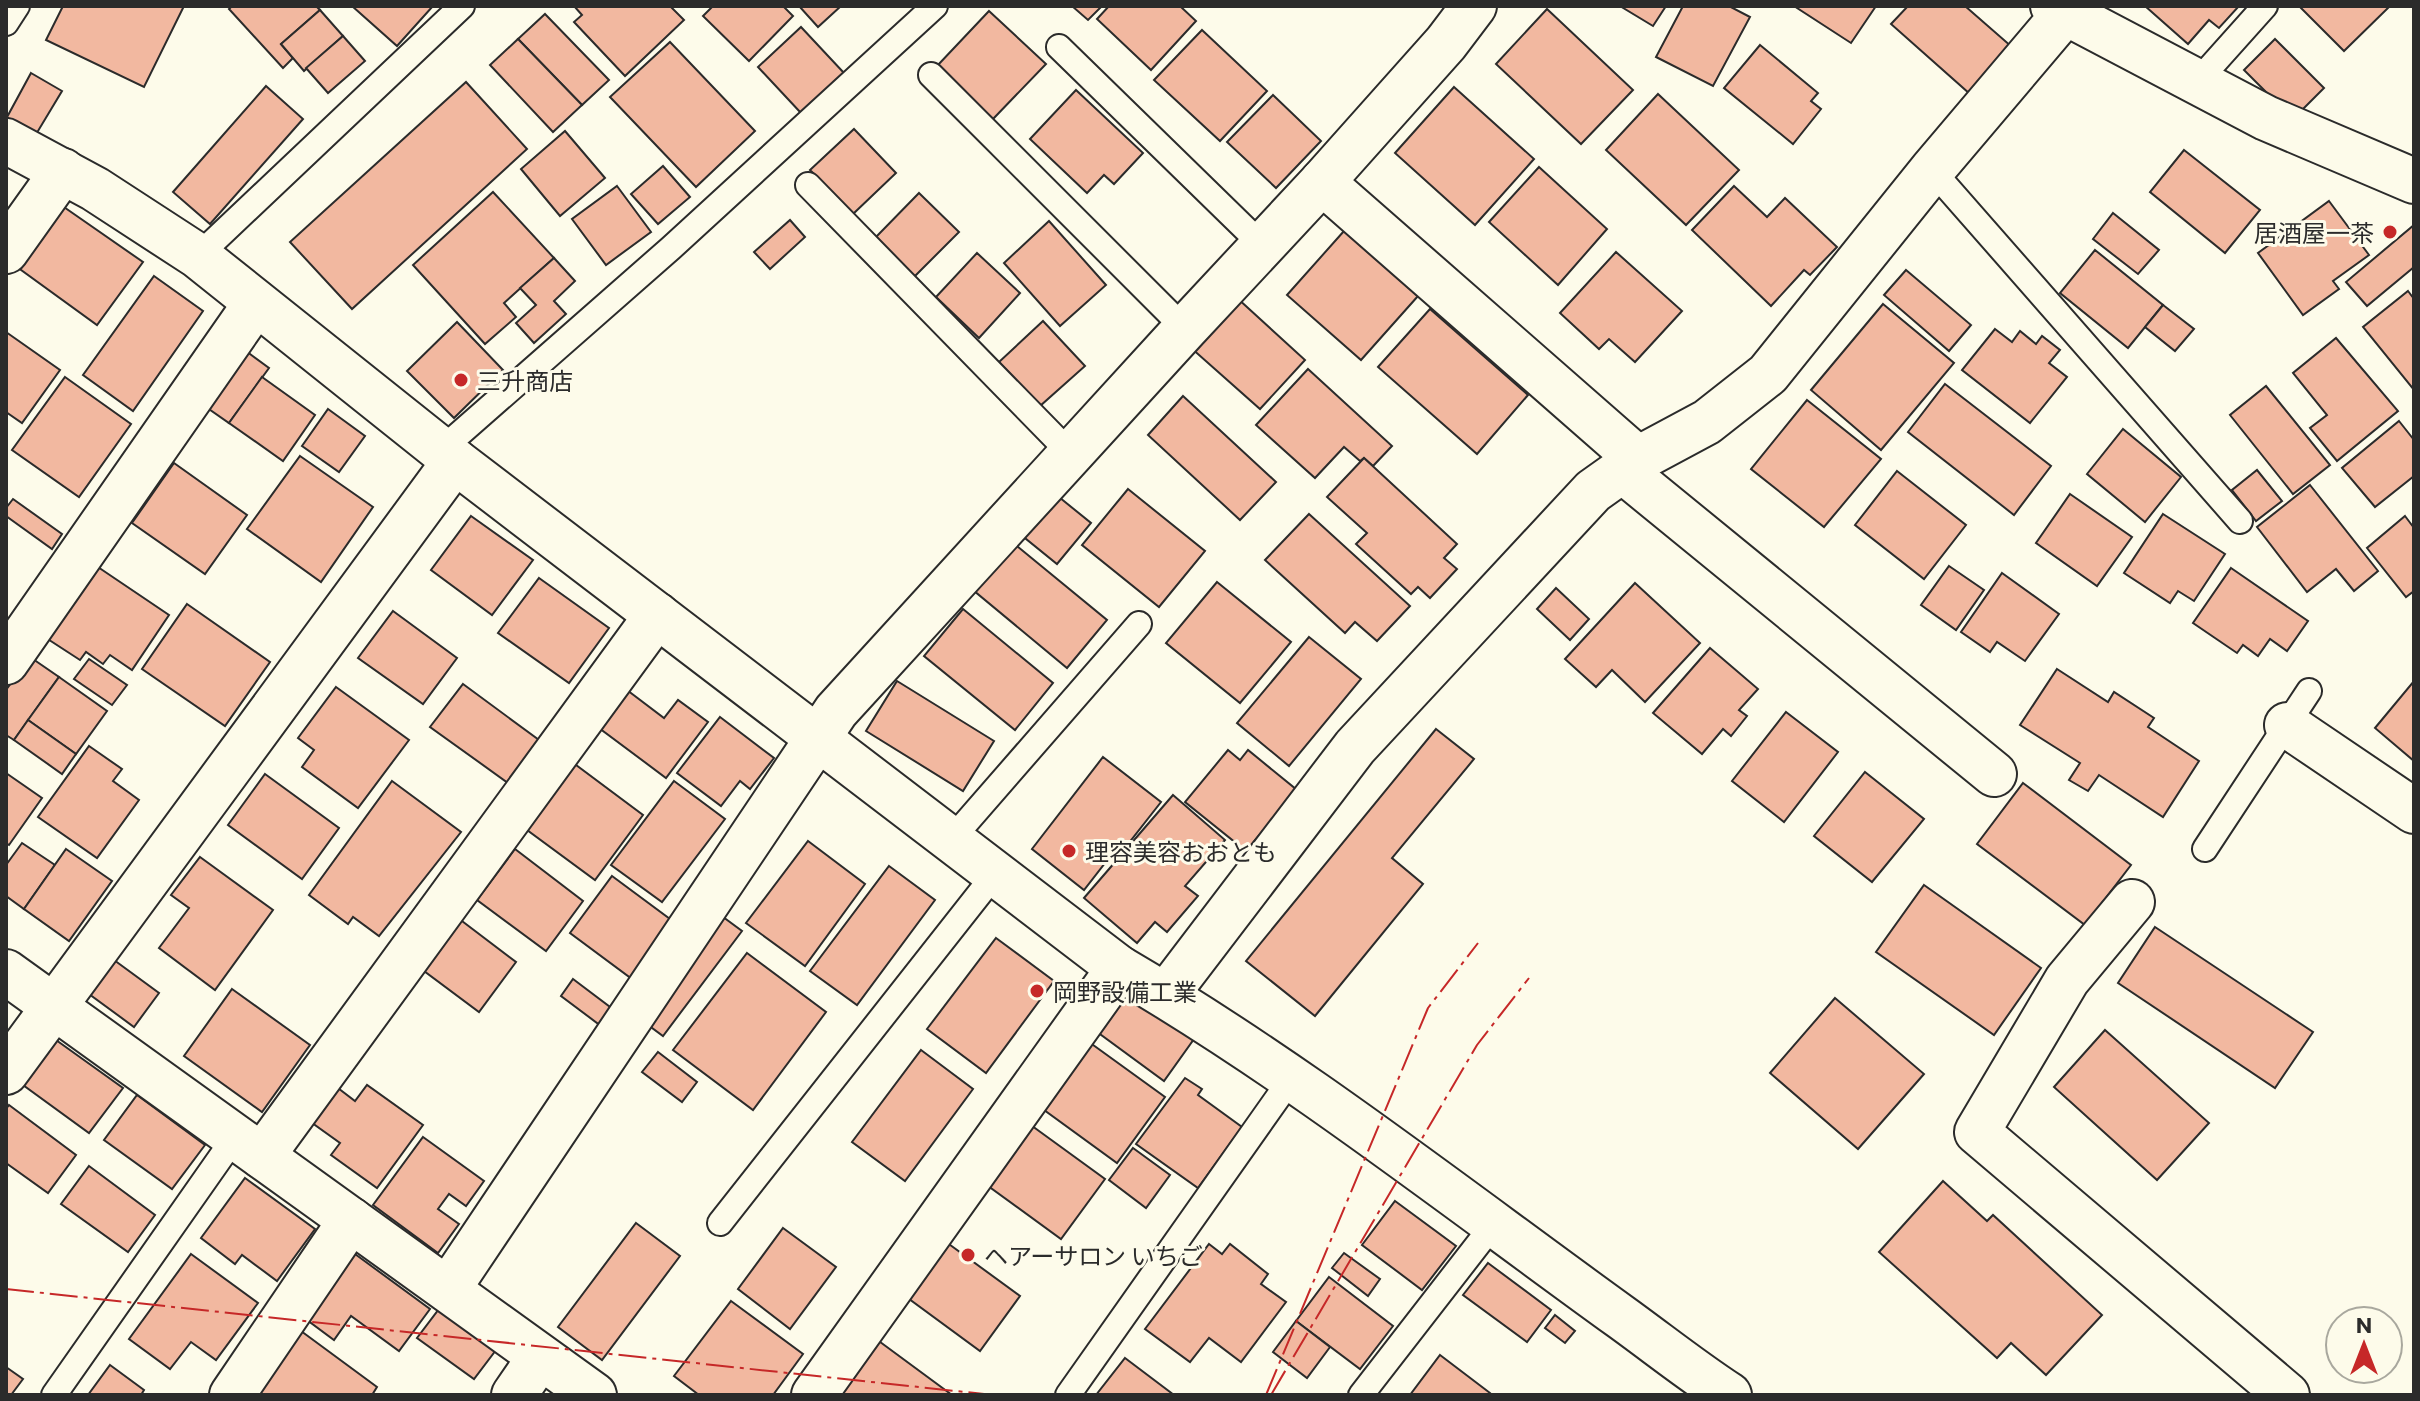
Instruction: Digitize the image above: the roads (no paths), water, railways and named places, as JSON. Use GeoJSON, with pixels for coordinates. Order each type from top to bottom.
{"type":"FeatureCollection","features":[{"type":"Feature","properties":{"kind":"street"},"geometry":{"type":"LineString","coordinates":[[448,1289],[836,711],[1322,182],[1446,43],[1474,6]]}},
{"type":"Feature","properties":{"kind":"street"},"geometry":{"type":"LineString","coordinates":[[1166,995],[1355,747],[1593,491],[1630,464],[1707,422],[1768,374],[2059,10],[2266,118],[2414,181]]}},
{"type":"Feature","properties":{"kind":"street"},"geometry":{"type":"LineString","coordinates":[[6,141],[63,171],[198,256],[448,456],[1119,968],[1166,995],[1362,1127],[1714,1391]]}},
{"type":"Feature","properties":{"kind":"street"},"geometry":{"type":"LineString","coordinates":[[6,251],[63,171]]}},
{"type":"Feature","properties":{"kind":"street"},"geometry":{"type":"LineString","coordinates":[[1322,182],[1630,464],[1994,774]]}},
{"type":"Feature","properties":{"kind":"street"},"geometry":{"type":"LineString","coordinates":[[6,662],[256,303]]}},
{"type":"Feature","properties":{"kind":"street"},"geometry":{"type":"LineString","coordinates":[[6,1072],[448,456]]}},
{"type":"Feature","properties":{"kind":"street"},"geometry":{"type":"LineString","coordinates":[[248,1147],[657,615]]}},
{"type":"Feature","properties":{"kind":"street"},"geometry":{"type":"LineString","coordinates":[[2298,708],[2414,811]]}},
{"type":"Feature","properties":{"kind":"street"},"geometry":{"type":"LineString","coordinates":[[2132,902],[2067,980],[1977,1132],[2287,1395]]}},
{"type":"Feature","properties":{"kind":"street"},"geometry":{"type":"LineString","coordinates":[[814,1395],[1119,968]]}},
{"type":"Feature","properties":{"kind":"street"},"geometry":{"type":"LineString","coordinates":[[6,972],[594,1395]]}},
{"type":"Feature","properties":{"kind":"street"},"geometry":{"type":"LineString","coordinates":[[232,1395],[351,1220]]}},
{"type":"Feature","properties":{"kind":"street"},"geometry":{"type":"LineString","coordinates":[[514,1395],[540,1357]]}},
{"type":"Feature","properties":{"kind":"lane"},"geometry":{"type":"LineString","coordinates":[[6,23],[17,6]]}},
{"type":"Feature","properties":{"kind":"lane"},"geometry":{"type":"LineString","coordinates":[[198,256],[462,6]]}},
{"type":"Feature","properties":{"kind":"lane"},"geometry":{"type":"LineString","coordinates":[[448,456],[935,6]]}},
{"type":"Feature","properties":{"kind":"lane"},"geometry":{"type":"LineString","coordinates":[[2197,82],[2265,6]]}},
{"type":"Feature","properties":{"kind":"lane"},"geometry":{"type":"LineString","coordinates":[[1059,47],[1263,246]]}},
{"type":"Feature","properties":{"kind":"lane"},"geometry":{"type":"LineString","coordinates":[[931,75],[1185,329]]}},
{"type":"Feature","properties":{"kind":"lane"},"geometry":{"type":"LineString","coordinates":[[1932,170],[2240,521]]}},
{"type":"Feature","properties":{"kind":"lane"},"geometry":{"type":"LineString","coordinates":[[808,185],[1071,454]]}},
{"type":"Feature","properties":{"kind":"lane"},"geometry":{"type":"LineString","coordinates":[[950,841],[1139,624]]}},
{"type":"Feature","properties":{"kind":"lane"},"geometry":{"type":"LineString","coordinates":[[2205,849],[2298,708]]}},
{"type":"Feature","properties":{"kind":"lane"},"geometry":{"type":"LineString","coordinates":[[720,1223],[995,874]]}},
{"type":"Feature","properties":{"kind":"lane"},"geometry":{"type":"LineString","coordinates":[[1068,1395],[1291,1079]]}},
{"type":"Feature","properties":{"kind":"lane"},"geometry":{"type":"LineString","coordinates":[[54,1395],[248,1147]]}},
{"type":"Feature","properties":{"kind":"lane"},"geometry":{"type":"LineString","coordinates":[[1361,1395],[1493,1225]]}},
{"type":"Feature","properties":{"kind":"place","name":"居酒屋一茶"},"geometry":{"type":"Point","coordinates":[2390,232]}},
{"type":"Feature","properties":{"kind":"place","name":"三升商店"},"geometry":{"type":"Point","coordinates":[461,380]}},
{"type":"Feature","properties":{"kind":"place","name":"理容美容おおとも"},"geometry":{"type":"Point","coordinates":[1069,851]}},
{"type":"Feature","properties":{"kind":"place","name":"岡野設備工業"},"geometry":{"type":"Point","coordinates":[1037,991]}},
{"type":"Feature","properties":{"kind":"place","name":"ヘアーサロン いちご"},"geometry":{"type":"Point","coordinates":[968,1255]}}]}
